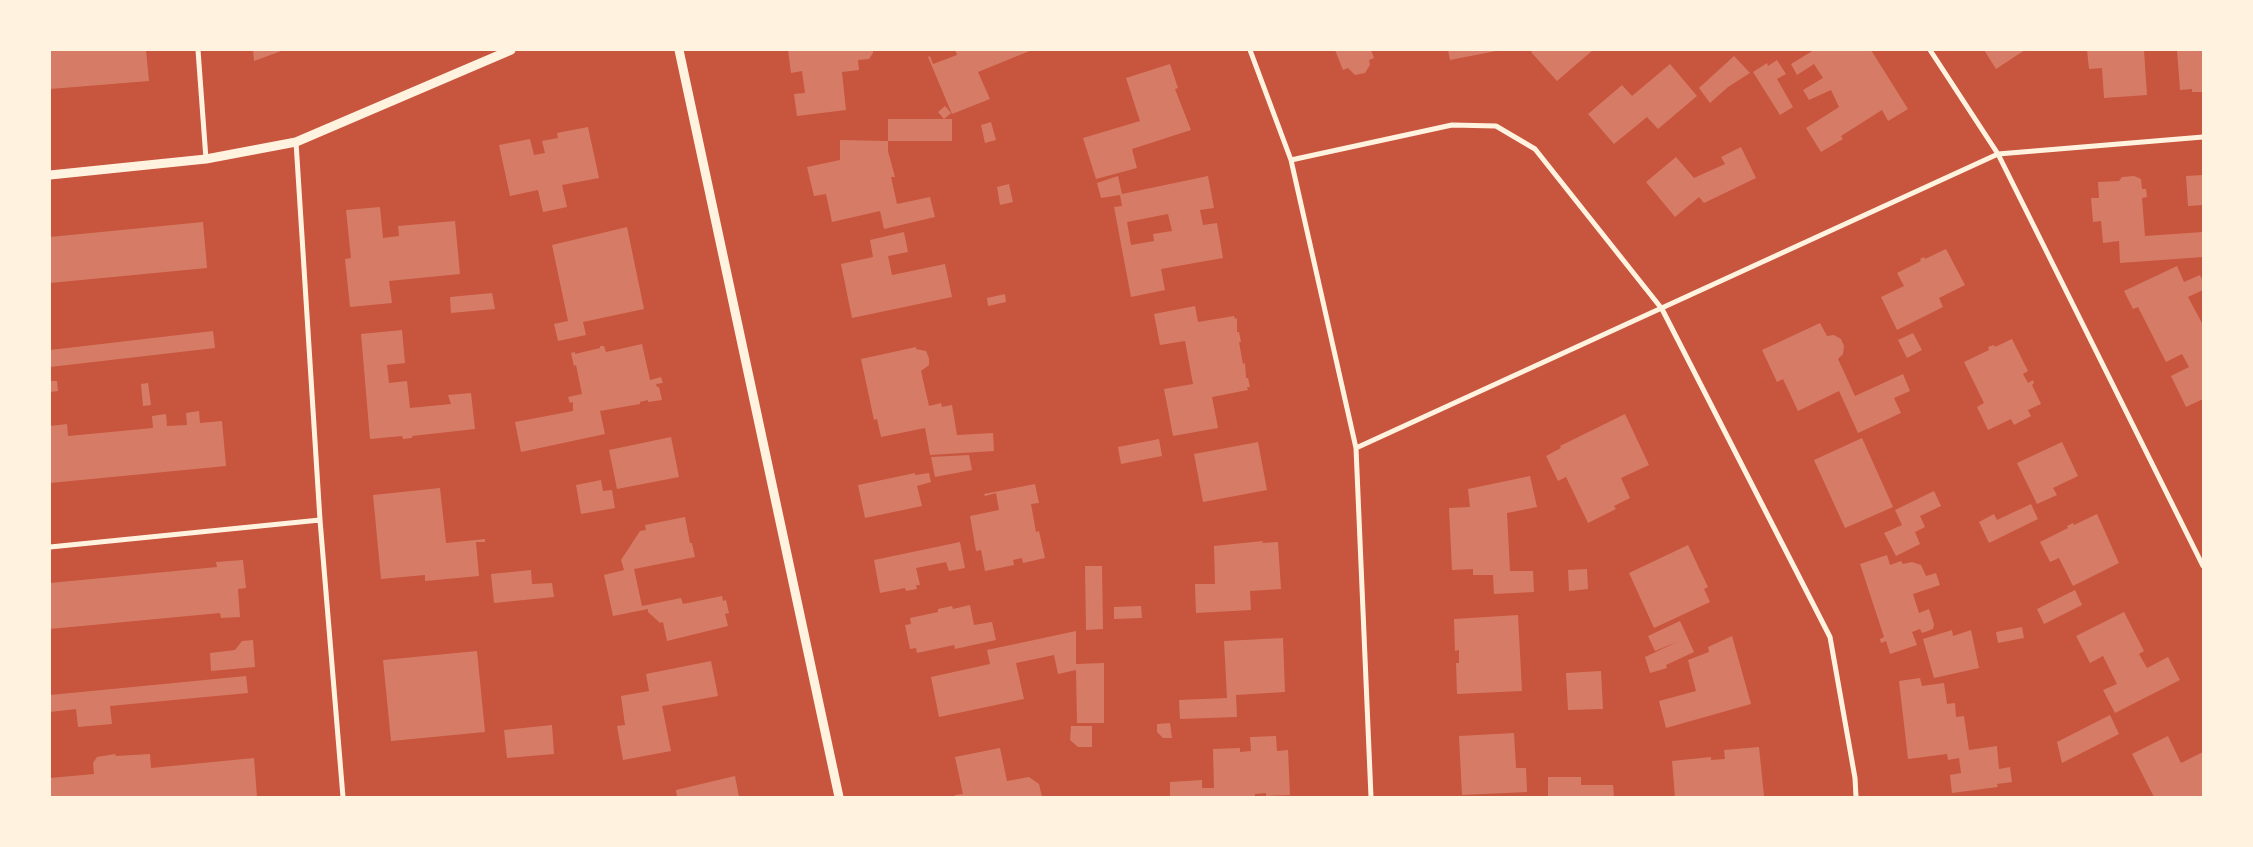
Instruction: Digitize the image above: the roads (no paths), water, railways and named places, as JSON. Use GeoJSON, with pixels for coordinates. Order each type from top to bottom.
{"type":"FeatureCollection","features":[{"type":"Feature","properties":{"kind":"street"},"geometry":{"type":"LineString","coordinates":[[198,50],[206,159]]}},
{"type":"Feature","properties":{"kind":"street"},"geometry":{"type":"LineString","coordinates":[[50,175],[206,159],[296,142],[511,50]]}},
{"type":"Feature","properties":{"kind":"street"},"geometry":{"type":"LineString","coordinates":[[679,50],[839,797]]}},
{"type":"Feature","properties":{"kind":"street"},"geometry":{"type":"LineString","coordinates":[[1250,50],[1291,160],[1356,448],[1371,797]]}},
{"type":"Feature","properties":{"kind":"street"},"geometry":{"type":"LineString","coordinates":[[1930,50],[1998,154],[2203,566]]}},
{"type":"Feature","properties":{"kind":"street"},"geometry":{"type":"LineString","coordinates":[[1291,160],[1452,126],[1496,126],[1535,149],[1662,309],[1830,637],[1855,778],[1856,797]]}},
{"type":"Feature","properties":{"kind":"street"},"geometry":{"type":"LineString","coordinates":[[1356,448],[1998,154],[2203,137]]}},
{"type":"Feature","properties":{"kind":"street"},"geometry":{"type":"LineString","coordinates":[[296,142],[320,520],[344,797]]}},
{"type":"Feature","properties":{"kind":"street"},"geometry":{"type":"LineString","coordinates":[[50,547],[320,520]]}}]}
